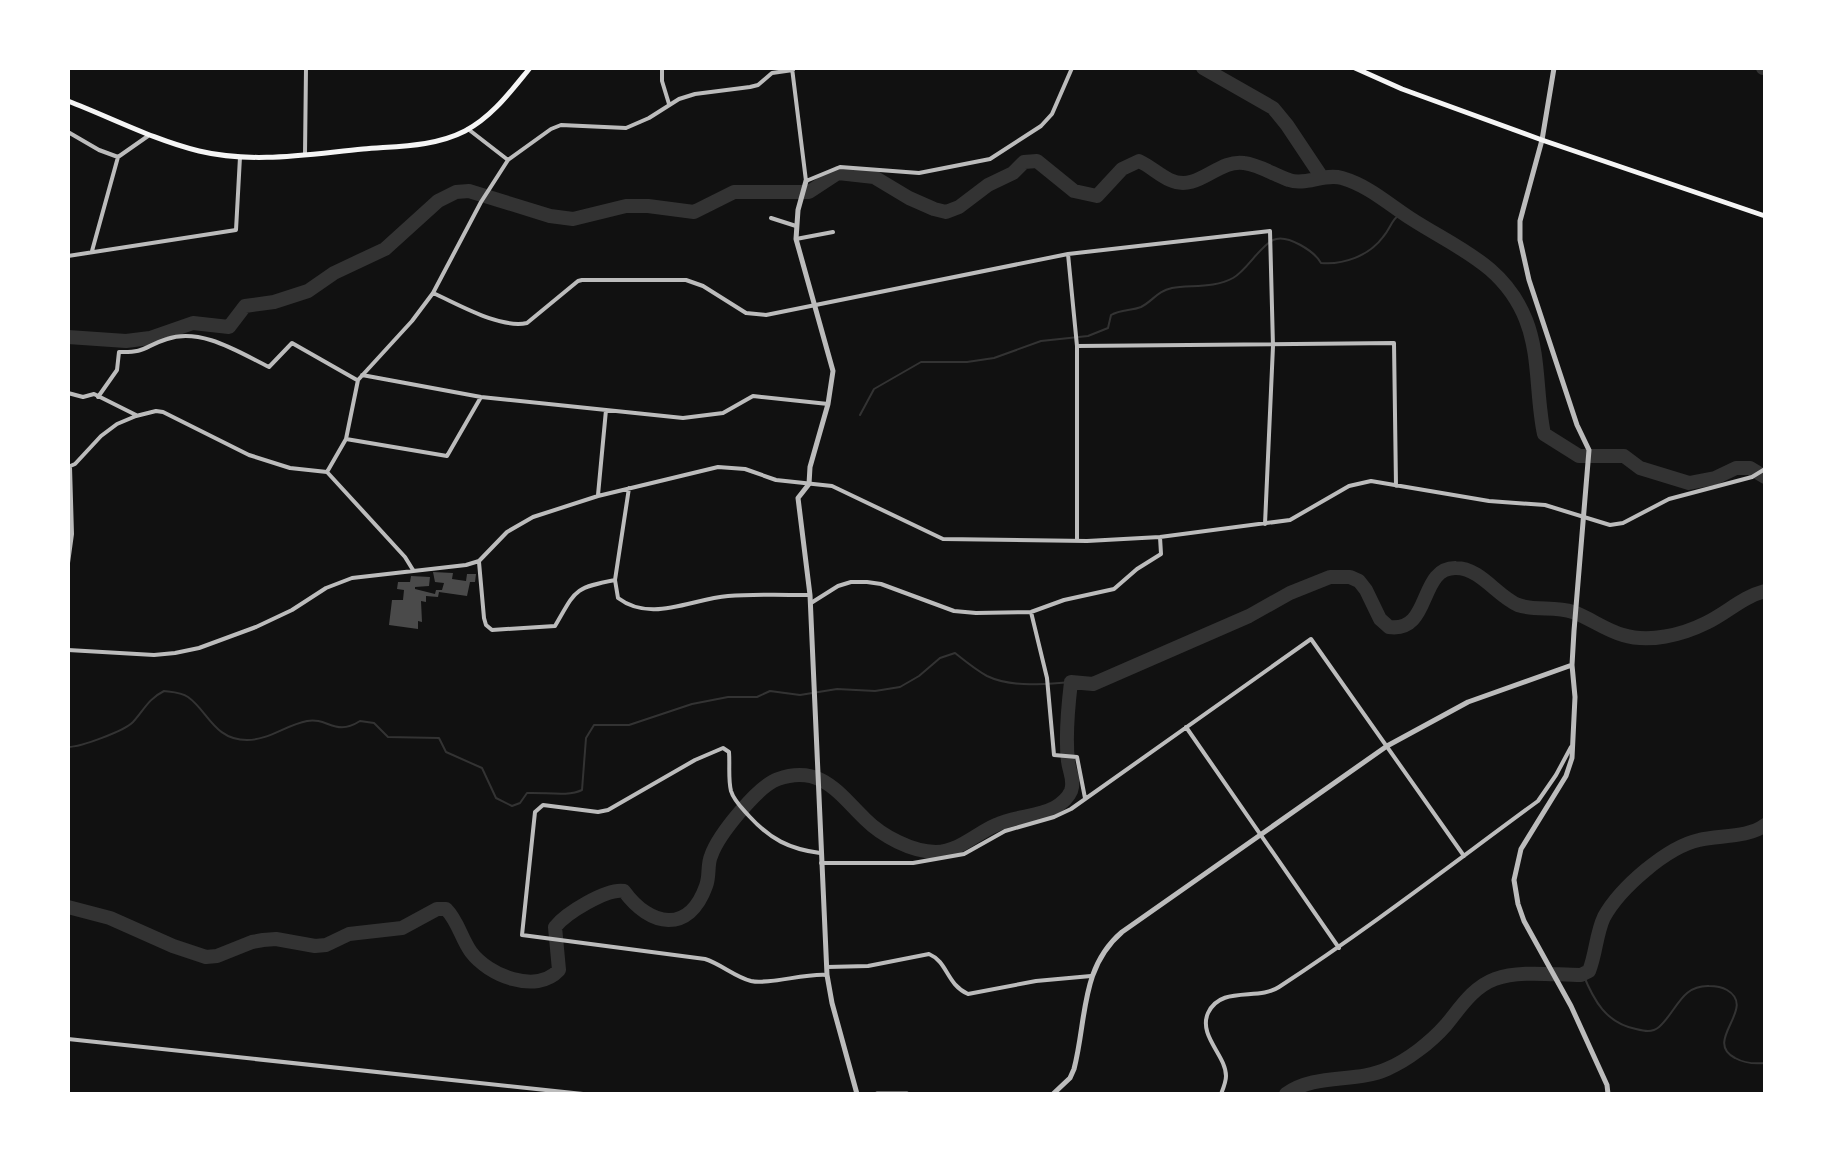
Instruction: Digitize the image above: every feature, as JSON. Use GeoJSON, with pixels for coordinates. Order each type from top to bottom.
{"type":"FeatureCollection","features":[{"type":"Feature","properties":{"kind":"main road"},"geometry":{"type":"LineString","coordinates":[[68,101],[148,136],[197,150],[240,157],[305,154],[426,143],[452,137],[490,114],[530,68]]}},
{"type":"Feature","properties":{"kind":"main road"},"geometry":{"type":"LineString","coordinates":[[1355,68],[1542,140],[1765,216]]}},
{"type":"Feature","properties":{"kind":"street"},"geometry":{"type":"LineString","coordinates":[[305,154],[306,68]]}},
{"type":"Feature","properties":{"kind":"street"},"geometry":{"type":"LineString","coordinates":[[662,68],[662,81],[669,105]]}},
{"type":"Feature","properties":{"kind":"street"},"geometry":{"type":"LineString","coordinates":[[804,188],[840,167],[919,173],[990,159],[1041,126],[1052,114],[1072,68]]}},
{"type":"Feature","properties":{"kind":"street"},"geometry":{"type":"LineString","coordinates":[[1554,68],[1542,140],[1520,221],[1523,259],[1577,425],[1589,450],[1572,665],[1575,697],[1572,745],[1566,776],[1521,849],[1514,880],[1518,904],[1546,964],[1571,1006],[1607,1085],[1608,1094]]}},
{"type":"Feature","properties":{"kind":"street"},"geometry":{"type":"LineString","coordinates":[[327,472],[346,439],[358,380],[403,332],[433,293],[481,202],[508,160],[561,125],[626,128],[695,94],[758,85],[772,73],[793,69],[804,188],[796,239],[833,371],[828,404],[810,467],[809,484],[798,498],[811,603],[827,975],[857,1094]]}},
{"type":"Feature","properties":{"kind":"street"},"geometry":{"type":"LineString","coordinates":[[468,129],[508,160]]}},
{"type":"Feature","properties":{"kind":"street"},"geometry":{"type":"LineString","coordinates":[[68,132],[118,157]]}},
{"type":"Feature","properties":{"kind":"street"},"geometry":{"type":"LineString","coordinates":[[92,251],[118,157],[148,136]]}},
{"type":"Feature","properties":{"kind":"street"},"geometry":{"type":"LineString","coordinates":[[68,256],[236,230],[240,157]]}},
{"type":"Feature","properties":{"kind":"street"},"geometry":{"type":"LineString","coordinates":[[771,218],[796,226]]}},
{"type":"Feature","properties":{"kind":"street"},"geometry":{"type":"LineString","coordinates":[[433,293],[488,317],[521,324],[527,323],[582,280],[686,280],[703,286],[746,313],[766,315],[1068,254],[1270,231],[1273,346],[1265,524]]}},
{"type":"Feature","properties":{"kind":"street"},"geometry":{"type":"LineString","coordinates":[[796,239],[833,232]]}},
{"type":"Feature","properties":{"kind":"street"},"geometry":{"type":"LineString","coordinates":[[1068,254],[1077,346],[1077,541]]}},
{"type":"Feature","properties":{"kind":"street"},"geometry":{"type":"LineString","coordinates":[[98,397],[117,370],[119,352],[139,353],[167,339],[181,336],[220,344],[269,367],[292,343],[358,380]]}},
{"type":"Feature","properties":{"kind":"street"},"geometry":{"type":"LineString","coordinates":[[1077,346],[1394,343],[1396,486]]}},
{"type":"Feature","properties":{"kind":"street"},"geometry":{"type":"LineString","coordinates":[[362,375],[481,397],[683,418],[723,413],[753,396],[828,404]]}},
{"type":"Feature","properties":{"kind":"street"},"geometry":{"type":"LineString","coordinates":[[68,393],[83,397],[94,394],[136,416]]}},
{"type":"Feature","properties":{"kind":"street"},"geometry":{"type":"LineString","coordinates":[[346,439],[447,456],[481,397]]}},
{"type":"Feature","properties":{"kind":"street"},"geometry":{"type":"LineString","coordinates":[[598,496],[606,410]]}},
{"type":"Feature","properties":{"kind":"street"},"geometry":{"type":"LineString","coordinates":[[68,563],[72,534],[69,467],[117,424],[136,416],[163,412],[249,455],[290,468],[327,472],[405,557],[413,570]]}},
{"type":"Feature","properties":{"kind":"street"},"geometry":{"type":"LineString","coordinates":[[68,650],[154,655],[199,648],[292,610],[334,584],[352,578],[479,561],[507,532],[522,522],[598,496],[718,467],[735,467],[776,480],[832,486],[943,539],[1077,541],[1160,537],[1290,520],[1349,486],[1371,481],[1489,501],[1545,505],[1610,525],[1623,523],[1669,499],[1752,477],[1765,469]]}},
{"type":"Feature","properties":{"kind":"street"},"geometry":{"type":"LineString","coordinates":[[629,488],[615,580],[618,598],[629,606],[670,610],[712,598],[810,595]]}},
{"type":"Feature","properties":{"kind":"street"},"geometry":{"type":"LineString","coordinates":[[811,603],[838,586],[867,582],[899,590],[954,611],[1031,612],[1064,600],[1114,589],[1161,554],[1160,537]]}},
{"type":"Feature","properties":{"kind":"street"},"geometry":{"type":"LineString","coordinates":[[479,561],[484,618],[492,630],[555,626],[571,598],[583,586],[615,580]]}},
{"type":"Feature","properties":{"kind":"street"},"geometry":{"type":"LineString","coordinates":[[1031,612],[1048,685],[1054,755],[1077,757],[1085,798]]}},
{"type":"Feature","properties":{"kind":"street"},"geometry":{"type":"LineString","coordinates":[[821,863],[913,863],[964,854],[1005,831],[1054,817],[1071,809],[1311,639],[1464,856]]}},
{"type":"Feature","properties":{"kind":"street"},"geometry":{"type":"LineString","coordinates":[[1053,1094],[1070,1078],[1074,1069],[1091,976],[1106,946],[1122,932],[1387,746],[1468,702],[1572,665]]}},
{"type":"Feature","properties":{"kind":"street"},"geometry":{"type":"LineString","coordinates":[[1186,727],[1339,948]]}},
{"type":"Feature","properties":{"kind":"street"},"geometry":{"type":"LineString","coordinates":[[1221,1094],[1226,1077],[1224,1066],[1208,1035],[1206,1022],[1212,1008],[1227,996],[1270,993],[1339,948],[1538,801],[1572,745]]}},
{"type":"Feature","properties":{"kind":"street"},"geometry":{"type":"LineString","coordinates":[[820,853],[802,851],[777,841],[734,800],[730,789],[729,752],[723,748],[695,760],[608,810],[598,812],[543,805],[538,807],[522,935],[705,959],[720,963],[754,982],[811,974],[827,975]]}},
{"type":"Feature","properties":{"kind":"street"},"geometry":{"type":"LineString","coordinates":[[827,967],[880,965],[929,954],[940,962],[953,985],[968,994],[1036,981],[1091,976]]}},
{"type":"Feature","properties":{"kind":"street"},"geometry":{"type":"LineString","coordinates":[[68,1039],[583,1094]]}},
{"type":"Feature","properties":{"kind":"street"},"geometry":{"type":"LineString","coordinates":[[877,1094],[907,1094]]}},
{"type":"Feature","properties":{"kind":"building"},"geometry":{"type":"Polygon","coordinates":[[[433,572],[453,573],[452,579],[466,581],[467,574],[476,574],[475,582],[470,582],[467,596],[439,592],[438,597],[426,596],[426,602],[421,601],[422,622],[418,621],[418,629],[389,625],[392,600],[403,600],[404,590],[397,589],[398,582],[410,582],[411,576],[430,577],[429,586],[415,589],[435,594],[436,590],[442,590],[444,583],[435,582],[433,572]]]}},
{"type":"Feature","properties":{"kind":"waterway"},"geometry":{"type":"LineString","coordinates":[[1203,68],[1273,108],[1321,176]]}},
{"type":"Feature","properties":{"kind":"waterway"},"geometry":{"type":"LineString","coordinates":[[68,337],[126,341],[150,338],[193,323],[229,327],[245,306],[274,302],[308,291],[334,273],[385,249],[438,201],[456,192],[469,191],[550,216],[573,219],[626,206],[694,212],[734,192],[809,192],[838,173],[874,177],[909,198],[946,212],[1013,173],[1024,162],[1037,161],[1074,191],[1097,196],[1122,169],[1139,161],[1180,183],[1199,179],[1234,163],[1244,163],[1295,181],[1328,177],[1352,181],[1492,271],[1517,301],[1526,320],[1536,362],[1544,434],[1579,456],[1624,456],[1640,468],[1689,483],[1715,478],[1736,468],[1750,468],[1765,477]]}},
{"type":"Feature","properties":{"kind":"waterway"},"geometry":{"type":"LineString","coordinates":[[860,415],[874,389],[921,362],[967,362],[994,358],[1041,341],[1088,336],[1108,328],[1111,315],[1141,307],[1167,289],[1211,285],[1233,278],[1273,240],[1286,239],[1300,245],[1321,263],[1347,261],[1377,244],[1402,213]]}},
{"type":"Feature","properties":{"kind":"waterway"},"geometry":{"type":"LineString","coordinates":[[68,907],[110,918],[206,957],[263,940],[326,945],[349,934],[402,928],[437,909],[446,909],[471,952],[489,968],[513,979],[538,981],[559,970],[555,927],[598,897],[624,891],[645,912],[668,920],[690,912],[706,886],[710,859],[722,836],[750,801],[778,779],[793,775],[818,778],[837,791],[880,831],[907,846],[936,852],[953,849],[1003,822],[1054,808],[1070,794],[1072,787],[1067,742],[1071,682],[1093,684],[1330,577],[1350,577],[1359,581],[1380,619],[1389,627],[1403,626],[1412,620],[1436,578],[1444,570],[1456,568],[1481,577],[1518,605],[1573,612],[1616,633],[1644,638],[1676,634],[1697,627],[1765,591]]}},
{"type":"Feature","properties":{"kind":"waterway"},"geometry":{"type":"LineString","coordinates":[[68,747],[121,730],[133,722],[159,694],[173,692],[188,697],[219,730],[236,739],[263,738],[307,721],[338,727],[360,721],[374,723],[388,737],[439,738],[446,752],[482,768],[496,798],[512,806],[520,803],[527,793],[563,794],[582,790],[586,738],[594,725],[629,725],[692,704],[728,697],[757,697],[770,691],[800,695],[837,689],[875,691],[900,687],[940,658],[955,653],[997,680],[1028,684],[1071,682]]}},
{"type":"Feature","properties":{"kind":"waterway"},"geometry":{"type":"LineString","coordinates":[[1286,1094],[1310,1083],[1362,1076],[1395,1065],[1426,1044],[1474,993],[1495,979],[1526,974],[1581,975],[1589,971],[1604,917],[1621,894],[1646,870],[1686,844],[1750,832],[1765,825]]}},
{"type":"Feature","properties":{"kind":"waterway"},"geometry":{"type":"LineString","coordinates":[[1583,974],[1597,1002],[1609,1016],[1626,1026],[1645,1031],[1659,1027],[1692,990],[1709,986],[1725,989],[1735,997],[1737,1006],[1726,1034],[1726,1051],[1742,1061],[1765,1063]]}}]}
